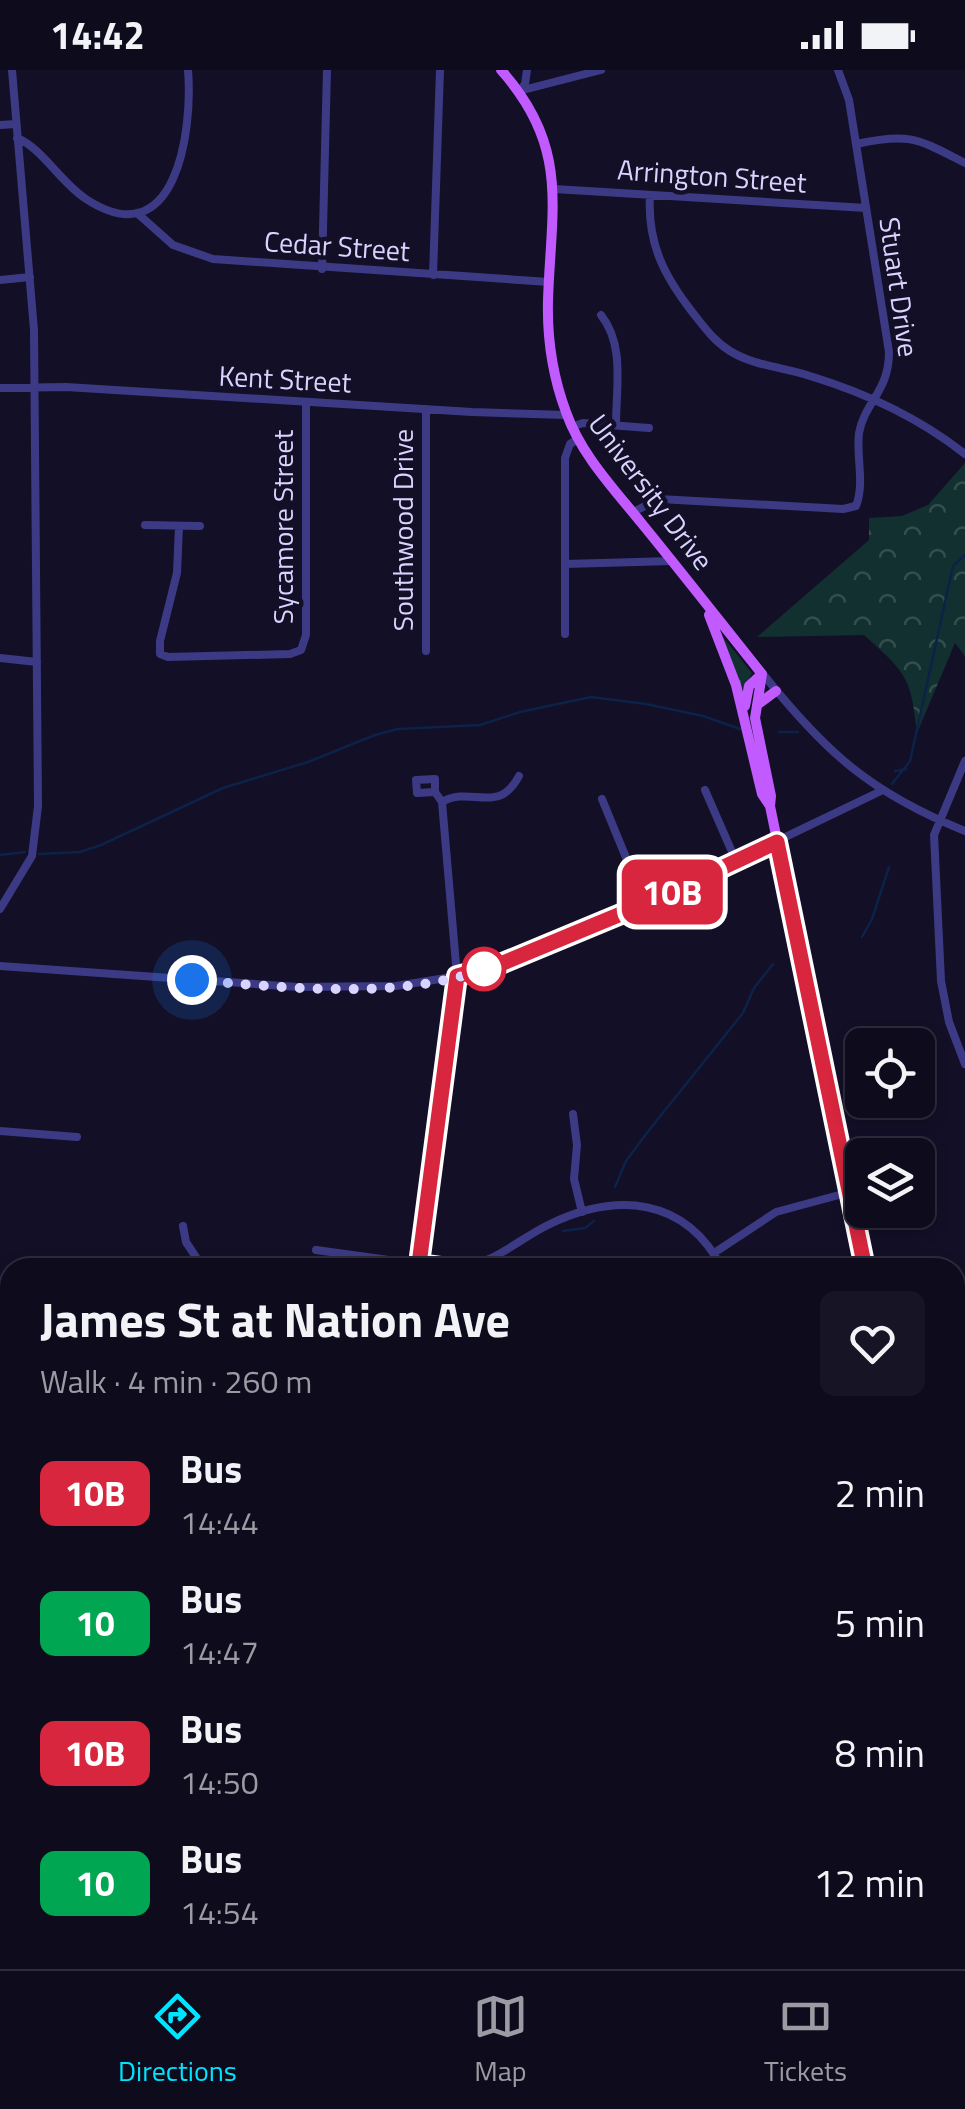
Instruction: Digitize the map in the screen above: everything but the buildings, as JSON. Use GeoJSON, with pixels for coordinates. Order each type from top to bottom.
{"type":"FeatureCollection","features":[{"type":"Feature","properties":{"kind":"main road","name":"University Drive"},"geometry":{"type":"LineString","coordinates":[[504,70],[520,91],[544,142],[554,189],[549,282],[551,346],[571,426],[633,512],[762,674]]}},
{"type":"Feature","properties":{"kind":"main road"},"geometry":{"type":"LineString","coordinates":[[700,596],[726,654],[762,794],[770,806]]}},
{"type":"Feature","properties":{"kind":"main road"},"geometry":{"type":"LineString","coordinates":[[744,715],[748,686],[762,674]]}},
{"type":"Feature","properties":{"kind":"main road"},"geometry":{"type":"LineString","coordinates":[[762,674],[755,718],[845,1168]]}},
{"type":"Feature","properties":{"kind":"main road"},"geometry":{"type":"LineString","coordinates":[[757,706],[776,691]]}},
{"type":"Feature","properties":{"kind":"main road"},"geometry":{"type":"LineString","coordinates":[[857,1228],[863,1258]]}},
{"type":"Feature","properties":{"kind":"street"},"geometry":{"type":"LineString","coordinates":[[0,909],[28,866],[36,837],[36,387],[12,70]]}},
{"type":"Feature","properties":{"kind":"street"},"geometry":{"type":"LineString","coordinates":[[18,138],[30,143],[57,176],[90,202],[117,215],[137,213],[150,206],[169,186],[184,157],[190,114],[188,70]]}},
{"type":"Feature","properties":{"kind":"street"},"geometry":{"type":"LineString","coordinates":[[322,269],[327,70]]}},
{"type":"Feature","properties":{"kind":"street"},"geometry":{"type":"LineString","coordinates":[[433,275],[440,70]]}},
{"type":"Feature","properties":{"kind":"street"},"geometry":{"type":"LineString","coordinates":[[520,91],[526,84],[528,70]]}},
{"type":"Feature","properties":{"kind":"street"},"geometry":{"type":"LineString","coordinates":[[520,91],[601,70]]}},
{"type":"Feature","properties":{"kind":"street","name":"Stuart Drive"},"geometry":{"type":"LineString","coordinates":[[633,512],[659,499],[843,509],[856,506],[860,432],[888,375],[890,352],[856,144],[846,90],[838,70]]}},
{"type":"Feature","properties":{"kind":"street"},"geometry":{"type":"LineString","coordinates":[[0,125],[16,124]]}},
{"type":"Feature","properties":{"kind":"street"},"geometry":{"type":"LineString","coordinates":[[856,144],[883,138],[916,140],[936,145],[965,162]]}},
{"type":"Feature","properties":{"kind":"street","name":"Arrington Street"},"geometry":{"type":"LineString","coordinates":[[554,189],[866,208]]}},
{"type":"Feature","properties":{"kind":"street"},"geometry":{"type":"LineString","coordinates":[[650,195],[657,258],[676,291],[715,340],[743,358],[824,380],[875,401],[916,420],[965,454]]}},
{"type":"Feature","properties":{"kind":"street","name":"Cedar Street"},"geometry":{"type":"LineString","coordinates":[[137,213],[167,240],[213,259],[549,282]]}},
{"type":"Feature","properties":{"kind":"street"},"geometry":{"type":"LineString","coordinates":[[0,280],[30,277]]}},
{"type":"Feature","properties":{"kind":"street"},"geometry":{"type":"LineString","coordinates":[[600,314],[613,333],[616,346],[616,425]]}},
{"type":"Feature","properties":{"kind":"street","name":"Kent Street"},"geometry":{"type":"LineString","coordinates":[[0,388],[566,414]]}},
{"type":"Feature","properties":{"kind":"street","name":"Sycamore Street"},"geometry":{"type":"LineString","coordinates":[[179,526],[179,560],[160,654],[290,654],[301,650],[306,636],[306,403]]}},
{"type":"Feature","properties":{"kind":"street","name":"Southwood Drive"},"geometry":{"type":"LineString","coordinates":[[426,410],[426,651]]}},
{"type":"Feature","properties":{"kind":"street"},"geometry":{"type":"LineString","coordinates":[[571,426],[583,423],[649,428]]}},
{"type":"Feature","properties":{"kind":"street"},"geometry":{"type":"LineString","coordinates":[[565,634],[565,458],[570,444],[578,439]]}},
{"type":"Feature","properties":{"kind":"street"},"geometry":{"type":"LineString","coordinates":[[145,525],[200,526]]}},
{"type":"Feature","properties":{"kind":"street"},"geometry":{"type":"LineString","coordinates":[[565,564],[672,561]]}},
{"type":"Feature","properties":{"kind":"street"},"geometry":{"type":"LineString","coordinates":[[0,658],[37,662]]}},
{"type":"Feature","properties":{"kind":"street","name":"University Drive"},"geometry":{"type":"LineString","coordinates":[[762,674],[828,750],[881,791],[965,832]]}},
{"type":"Feature","properties":{"kind":"street"},"geometry":{"type":"LineString","coordinates":[[965,761],[934,835],[939,964],[949,1022],[965,1064]]}},
{"type":"Feature","properties":{"kind":"street"},"geometry":{"type":"LineString","coordinates":[[442,802],[449,798],[506,794],[519,776]]}},
{"type":"Feature","properties":{"kind":"street"},"geometry":{"type":"LineString","coordinates":[[705,790],[736,861]]}},
{"type":"Feature","properties":{"kind":"street"},"geometry":{"type":"LineString","coordinates":[[0,966],[298,987],[396,986],[457,976],[498,965],[645,904],[881,791]]}},
{"type":"Feature","properties":{"kind":"street"},"geometry":{"type":"LineString","coordinates":[[420,1258],[457,976],[442,802],[435,792]]}},
{"type":"Feature","properties":{"kind":"street"},"geometry":{"type":"LineString","coordinates":[[602,798],[645,904]]}},
{"type":"Feature","properties":{"kind":"street"},"geometry":{"type":"LineString","coordinates":[[573,1114],[577,1145],[573,1174],[582,1212]]}},
{"type":"Feature","properties":{"kind":"street"},"geometry":{"type":"LineString","coordinates":[[0,1132],[77,1137]]}},
{"type":"Feature","properties":{"kind":"street"},"geometry":{"type":"LineString","coordinates":[[714,1254],[776,1212],[845,1193]]}},
{"type":"Feature","properties":{"kind":"street"},"geometry":{"type":"LineString","coordinates":[[497,1258],[546,1226],[621,1203],[651,1208],[692,1228],[716,1258]]}},
{"type":"Feature","properties":{"kind":"street"},"geometry":{"type":"LineString","coordinates":[[183,1226],[186,1242],[196,1258]]}},
{"type":"Feature","properties":{"kind":"street"},"geometry":{"type":"LineString","coordinates":[[316,1250],[368,1258]]}},
{"type":"Feature","properties":{"kind":"green space"},"geometry":{"type":"Polygon","coordinates":[[[965,463],[965,656],[955,643],[917,733],[904,677],[864,635],[757,637],[869,540],[869,518],[902,516],[928,505],[965,463]]]}},
{"type":"Feature","properties":{"kind":"green space"},"geometry":{"type":"Polygon","coordinates":[[[722,638],[752,673],[741,693],[722,638]]]}},
{"type":"Feature","properties":{"kind":"waterway"},"geometry":{"type":"LineString","coordinates":[[892,784],[910,761],[953,566],[965,555]]}},
{"type":"Feature","properties":{"kind":"waterway"},"geometry":{"type":"LineString","coordinates":[[39,854],[80,852],[101,845],[223,788],[398,729],[480,725],[591,697],[703,716],[740,729]]}},
{"type":"Feature","properties":{"kind":"waterway"},"geometry":{"type":"LineString","coordinates":[[779,732],[798,732]]}},
{"type":"Feature","properties":{"kind":"waterway"},"geometry":{"type":"LineString","coordinates":[[895,771],[906,769]]}},
{"type":"Feature","properties":{"kind":"waterway"},"geometry":{"type":"LineString","coordinates":[[0,855],[25,852]]}},
{"type":"Feature","properties":{"kind":"waterway"},"geometry":{"type":"LineString","coordinates":[[862,937],[889,867]]}},
{"type":"Feature","properties":{"kind":"waterway"},"geometry":{"type":"LineString","coordinates":[[615,1187],[626,1161],[743,1013],[754,988],[773,964]]}},
{"type":"Feature","properties":{"kind":"waterway"},"geometry":{"type":"LineString","coordinates":[[563,1231],[585,1228],[594,1221]]}},
{"type":"Feature","properties":{"kind":"bus line","name":"10B"},"geometry":{"type":"LineString","coordinates":[[420,1258],[457,976],[498,965],[645,904],[777,842],[863,1258]]}},
{"type":"Feature","properties":{"kind":"route"},"geometry":{"type":"LineString","coordinates":[[192,980],[298,987],[396,986],[484,969]]}}]}
